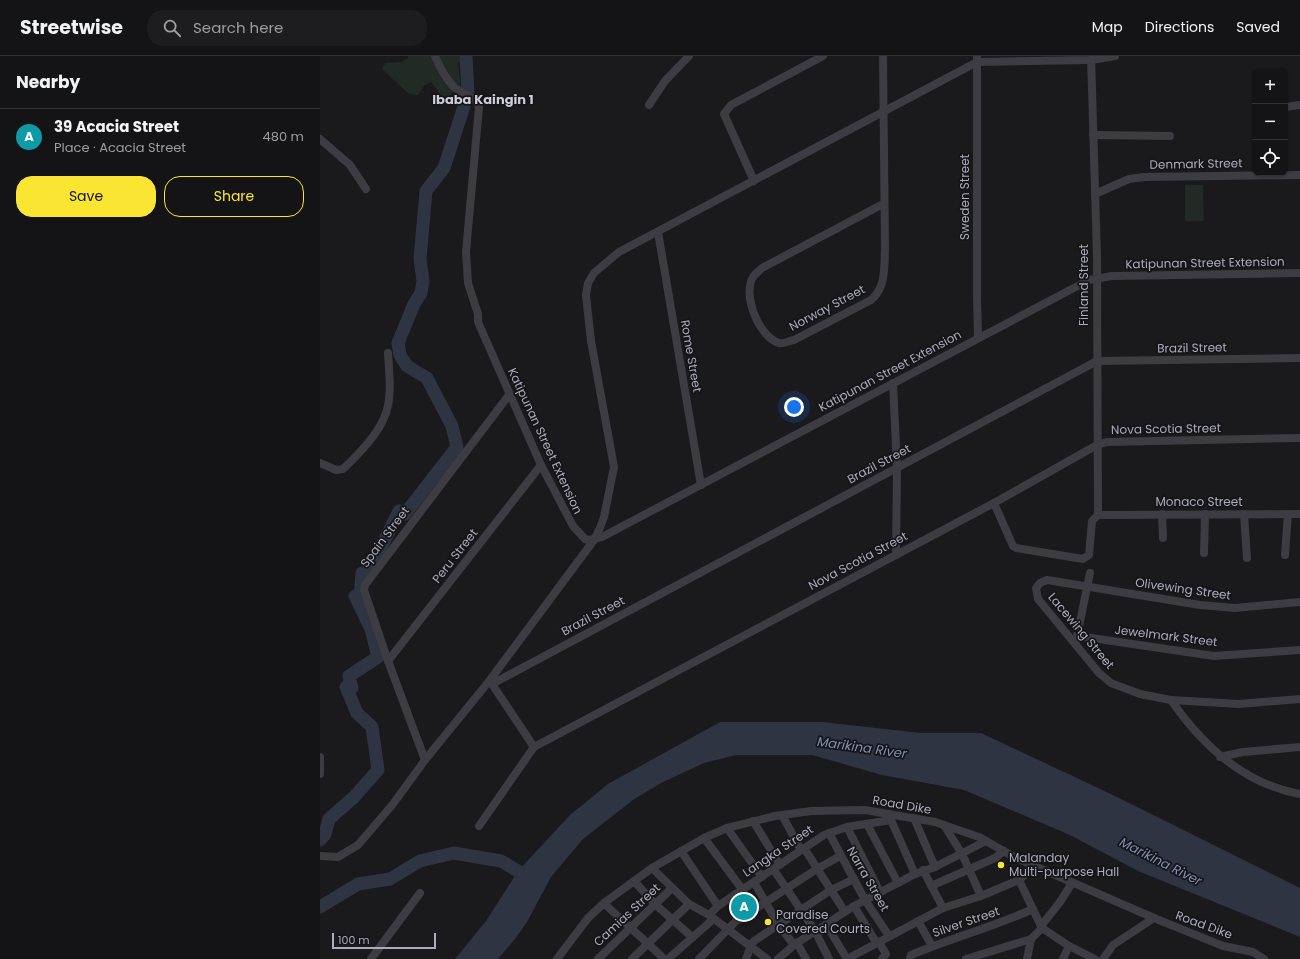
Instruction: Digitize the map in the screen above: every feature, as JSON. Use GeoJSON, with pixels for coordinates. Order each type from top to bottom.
{"type":"FeatureCollection","features":[{"type":"Feature","properties":{"kind":"street","name":"Katipunan Street Extension"},"geometry":{"type":"LineString","coordinates":[[434,56],[447,78],[462,94],[471,97],[478,104],[479,110],[466,231],[466,268],[478,314],[478,322],[541,465],[576,531],[585,538],[594,540],[602,537],[1082,283],[1096,277],[1300,273]]}},
{"type":"Feature","properties":{"kind":"street"},"geometry":{"type":"LineString","coordinates":[[649,105],[669,77],[689,56]]}},
{"type":"Feature","properties":{"kind":"street"},"geometry":{"type":"LineString","coordinates":[[754,181],[724,114],[731,105],[823,56]]}},
{"type":"Feature","properties":{"kind":"street","name":"Norway Street"},"geometry":{"type":"LineString","coordinates":[[883,56],[884,282],[877,295],[871,300],[794,340],[780,343],[768,337],[761,329],[755,316],[750,295],[753,277],[762,268],[883,204]]}},
{"type":"Feature","properties":{"kind":"street"},"geometry":{"type":"LineString","coordinates":[[320,856],[338,857],[358,845],[393,804],[425,760],[491,682],[594,540],[600,528],[614,467],[586,306],[588,283],[603,264],[619,252],[883,113],[977,59],[1091,58],[1115,56]]}},
{"type":"Feature","properties":{"kind":"street","name":"Finland Street"},"geometry":{"type":"LineString","coordinates":[[1091,58],[1095,194],[1098,515]]}},
{"type":"Feature","properties":{"kind":"street","name":"Sweden Street"},"geometry":{"type":"LineString","coordinates":[[977,59],[978,338]]}},
{"type":"Feature","properties":{"kind":"street"},"geometry":{"type":"LineString","coordinates":[[1288,107],[1300,105]]}},
{"type":"Feature","properties":{"kind":"street"},"geometry":{"type":"LineString","coordinates":[[1093,135],[1170,136]]}},
{"type":"Feature","properties":{"kind":"street"},"geometry":{"type":"LineString","coordinates":[[320,139],[350,165],[366,190]]}},
{"type":"Feature","properties":{"kind":"street","name":"Denmark Street"},"geometry":{"type":"LineString","coordinates":[[1288,174],[1300,175]]}},
{"type":"Feature","properties":{"kind":"street","name":"Denmark Street"},"geometry":{"type":"LineString","coordinates":[[1095,194],[1129,179],[1144,177],[1252,175]]}},
{"type":"Feature","properties":{"kind":"street","name":"Rome Street"},"geometry":{"type":"LineString","coordinates":[[658,232],[701,484]]}},
{"type":"Feature","properties":{"kind":"street"},"geometry":{"type":"LineString","coordinates":[[320,462],[336,470],[343,469],[374,434],[385,418],[388,401],[388,353]]}},
{"type":"Feature","properties":{"kind":"street","name":"Brazil Street"},"geometry":{"type":"LineString","coordinates":[[491,682],[1097,361],[1300,358]]}},
{"type":"Feature","properties":{"kind":"street"},"geometry":{"type":"LineString","coordinates":[[893,383],[897,468],[896,555]]}},
{"type":"Feature","properties":{"kind":"street","name":"Spain Street"},"geometry":{"type":"LineString","coordinates":[[425,760],[388,661],[364,590],[366,582],[509,395]]}},
{"type":"Feature","properties":{"kind":"street","name":"Nova Scotia Street"},"geometry":{"type":"LineString","coordinates":[[479,826],[534,747],[994,503],[1097,445],[1107,442],[1300,438]]}},
{"type":"Feature","properties":{"kind":"street","name":"Peru Street"},"geometry":{"type":"LineString","coordinates":[[388,661],[541,465]]}},
{"type":"Feature","properties":{"kind":"street"},"geometry":{"type":"LineString","coordinates":[[994,503],[1013,546],[1016,548],[1083,559],[1089,555],[1092,521],[1098,515]]}},
{"type":"Feature","properties":{"kind":"street"},"geometry":{"type":"LineString","coordinates":[[1162,514],[1163,538]]}},
{"type":"Feature","properties":{"kind":"street"},"geometry":{"type":"LineString","coordinates":[[1204,553],[1205,514]]}},
{"type":"Feature","properties":{"kind":"street"},"geometry":{"type":"LineString","coordinates":[[1244,514],[1247,558]]}},
{"type":"Feature","properties":{"kind":"street"},"geometry":{"type":"LineString","coordinates":[[1285,555],[1288,514]]}},
{"type":"Feature","properties":{"kind":"street","name":"Monaco Street"},"geometry":{"type":"LineString","coordinates":[[1098,515],[1300,514]]}},
{"type":"Feature","properties":{"kind":"street"},"geometry":{"type":"LineString","coordinates":[[1077,639],[1090,573]]}},
{"type":"Feature","properties":{"kind":"street","name":"Lacewing Street"},"geometry":{"type":"LineString","coordinates":[[1088,587],[1047,580],[1040,583],[1036,588],[1038,599],[1077,639],[1099,673],[1111,684],[1140,694],[1171,700],[1240,704],[1300,699]]}},
{"type":"Feature","properties":{"kind":"street","name":"Olivewing Street"},"geometry":{"type":"LineString","coordinates":[[1088,587],[1235,608],[1300,602]]}},
{"type":"Feature","properties":{"kind":"street","name":"Jewelmark Street"},"geometry":{"type":"LineString","coordinates":[[1077,639],[1214,656],[1300,650]]}},
{"type":"Feature","properties":{"kind":"street"},"geometry":{"type":"LineString","coordinates":[[491,682],[534,747]]}},
{"type":"Feature","properties":{"kind":"street"},"geometry":{"type":"LineString","coordinates":[[1171,700],[1197,734],[1220,757],[1240,770],[1278,788],[1300,794]]}},
{"type":"Feature","properties":{"kind":"street"},"geometry":{"type":"LineString","coordinates":[[1220,757],[1243,752],[1300,747]]}},
{"type":"Feature","properties":{"kind":"street"},"geometry":{"type":"LineString","coordinates":[[320,757],[320,774]]}},
{"type":"Feature","properties":{"kind":"street","name":"Road Dike"},"geometry":{"type":"LineString","coordinates":[[557,959],[588,918],[604,903],[652,868],[704,838],[727,828],[782,815],[811,811],[858,810],[891,817],[914,818],[944,825],[986,841],[1072,883],[1154,918],[1217,944],[1253,952],[1264,959]]}},
{"type":"Feature","properties":{"kind":"street"},"geometry":{"type":"LineString","coordinates":[[782,815],[802,849],[845,912]]}},
{"type":"Feature","properties":{"kind":"street"},"geometry":{"type":"LineString","coordinates":[[891,817],[919,872],[931,886],[943,908]]}},
{"type":"Feature","properties":{"kind":"street","name":"Langka Street"},"geometry":{"type":"LineString","coordinates":[[668,959],[710,922],[711,916],[718,906],[802,849],[829,833],[847,827],[867,824],[891,817]]}},
{"type":"Feature","properties":{"kind":"street"},"geometry":{"type":"LineString","coordinates":[[914,818],[935,867]]}},
{"type":"Feature","properties":{"kind":"street"},"geometry":{"type":"LineString","coordinates":[[753,821],[777,867],[786,889],[815,931],[829,959]]}},
{"type":"Feature","properties":{"kind":"street"},"geometry":{"type":"LineString","coordinates":[[867,824],[898,883]]}},
{"type":"Feature","properties":{"kind":"street"},"geometry":{"type":"LineString","coordinates":[[944,825],[962,854],[981,896]]}},
{"type":"Feature","properties":{"kind":"street"},"geometry":{"type":"LineString","coordinates":[[847,827],[880,892]]}},
{"type":"Feature","properties":{"kind":"street"},"geometry":{"type":"LineString","coordinates":[[727,828],[762,877]]}},
{"type":"Feature","properties":{"kind":"street","name":"Narra Street"},"geometry":{"type":"LineString","coordinates":[[829,833],[865,900],[889,936]]}},
{"type":"Feature","properties":{"kind":"street"},"geometry":{"type":"LineString","coordinates":[[704,838],[742,889]]}},
{"type":"Feature","properties":{"kind":"street"},"geometry":{"type":"LineString","coordinates":[[778,959],[796,944],[854,906],[919,872],[935,867],[986,841]]}},
{"type":"Feature","properties":{"kind":"street"},"geometry":{"type":"LineString","coordinates":[[681,851],[718,906]]}},
{"type":"Feature","properties":{"kind":"street"},"geometry":{"type":"LineString","coordinates":[[931,886],[995,858],[1004,851]]}},
{"type":"Feature","properties":{"kind":"street"},"geometry":{"type":"LineString","coordinates":[[699,959],[730,930],[735,922],[817,869],[840,856]]}},
{"type":"Feature","properties":{"kind":"street"},"geometry":{"type":"LineString","coordinates":[[826,924],[847,959],[943,908],[981,896],[1019,880],[1027,873],[1031,864]]}},
{"type":"Feature","properties":{"kind":"street"},"geometry":{"type":"LineString","coordinates":[[652,868],[689,904],[711,916],[751,944],[767,959]]}},
{"type":"Feature","properties":{"kind":"street"},"geometry":{"type":"LineString","coordinates":[[746,959],[751,944],[778,924],[831,890],[854,879]]}},
{"type":"Feature","properties":{"kind":"street"},"geometry":{"type":"LineString","coordinates":[[634,880],[672,921],[692,937]]}},
{"type":"Feature","properties":{"kind":"street"},"geometry":{"type":"LineString","coordinates":[[1019,880],[1042,927],[1069,946],[1095,959]]}},
{"type":"Feature","properties":{"kind":"street"},"geometry":{"type":"LineString","coordinates":[[754,882],[778,924],[796,944],[806,959]]}},
{"type":"Feature","properties":{"kind":"street"},"geometry":{"type":"LineString","coordinates":[[966,959],[1031,939],[1042,927],[1072,883]]}},
{"type":"Feature","properties":{"kind":"street","name":"Camias Street"},"geometry":{"type":"LineString","coordinates":[[598,959],[672,888]]}},
{"type":"Feature","properties":{"kind":"street"},"geometry":{"type":"LineString","coordinates":[[371,959],[420,893]]}},
{"type":"Feature","properties":{"kind":"street"},"geometry":{"type":"LineString","coordinates":[[604,903],[629,928],[636,931],[664,959]]}},
{"type":"Feature","properties":{"kind":"street"},"geometry":{"type":"LineString","coordinates":[[632,959],[689,904]]}},
{"type":"Feature","properties":{"kind":"street"},"geometry":{"type":"LineString","coordinates":[[854,906],[874,939],[878,942],[886,954],[882,959]]}},
{"type":"Feature","properties":{"kind":"street","name":"Silver Street"},"geometry":{"type":"LineString","coordinates":[[910,959],[911,955],[932,946],[952,938],[996,926],[1033,909]]}},
{"type":"Feature","properties":{"kind":"street"},"geometry":{"type":"LineString","coordinates":[[1103,959],[1113,945],[1154,918]]}},
{"type":"Feature","properties":{"kind":"street"},"geometry":{"type":"LineString","coordinates":[[918,921],[932,946]]}},
{"type":"Feature","properties":{"kind":"street"},"geometry":{"type":"LineString","coordinates":[[1027,959],[1031,939]]}},
{"type":"Feature","properties":{"kind":"street"},"geometry":{"type":"LineString","coordinates":[[1062,959],[1069,946]]}},
{"type":"Feature","properties":{"kind":"shaded area"},"geometry":{"type":"Polygon","coordinates":[[[408,56],[431,56],[455,90],[444,102],[440,101],[438,91],[431,82],[425,85],[418,95],[409,94],[382,69],[385,63],[401,62],[408,58],[408,56]]]}},
{"type":"Feature","properties":{"kind":"shaded area"},"geometry":{"type":"Polygon","coordinates":[[[438,56],[464,56],[463,63],[458,62],[461,88],[450,79],[438,56]]]}},
{"type":"Feature","properties":{"kind":"shaded area"},"geometry":{"type":"Polygon","coordinates":[[[1185,185],[1203,185],[1204,221],[1185,221],[1185,185]]]}},
{"type":"Feature","properties":{"kind":"water","name":"Marikina River"},"geometry":{"type":"Polygon","coordinates":[[[720,722],[822,722],[921,733],[981,733],[1113,795],[1300,888],[1300,937],[1138,871],[1070,835],[964,790],[882,775],[812,755],[736,755],[704,763],[661,783],[633,800],[583,839],[551,877],[527,922],[498,959],[455,959],[486,921],[518,871],[570,815],[608,784],[720,722]]]}},
{"type":"Feature","properties":{"kind":"waterway"},"geometry":{"type":"LineString","coordinates":[[320,840],[325,834],[329,819],[354,797],[378,770],[372,727],[357,713],[346,687],[352,688],[349,676],[378,657],[371,629],[355,596],[360,598],[362,573],[368,574],[399,511],[405,514],[457,447],[452,426],[427,378],[407,366],[400,355],[398,343],[414,304],[421,293],[423,281],[420,259],[426,191],[444,168],[468,94],[466,56]]}},
{"type":"Feature","properties":{"kind":"waterway"},"geometry":{"type":"LineString","coordinates":[[320,907],[358,884],[390,879],[420,861],[454,853],[501,861],[518,871],[530,881]]}},
{"type":"Feature","properties":{"kind":"place","name":"Malanday Multi-purpose Hall"},"geometry":{"type":"Point","coordinates":[1001,865]}},
{"type":"Feature","properties":{"kind":"place","name":"39 Acacia Street"},"geometry":{"type":"Point","coordinates":[744,907]}},
{"type":"Feature","properties":{"kind":"place","name":"Paradise Covered Courts"},"geometry":{"type":"Point","coordinates":[768,922]}},
{"type":"Feature","properties":{"kind":"district","name":"Ibaba Kaingin 1"},"geometry":{"type":"Point","coordinates":[483,99]}}]}
